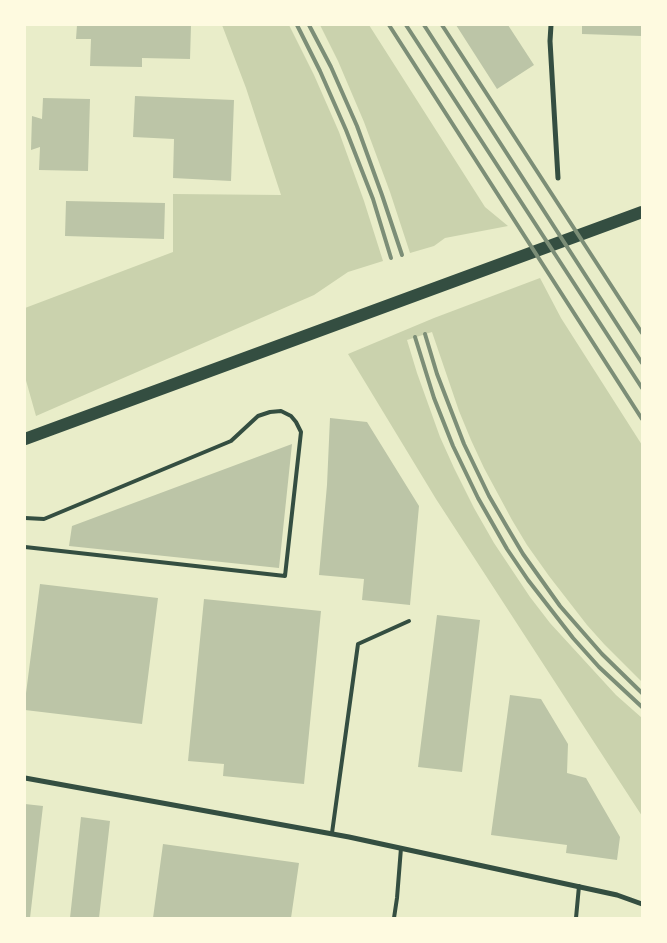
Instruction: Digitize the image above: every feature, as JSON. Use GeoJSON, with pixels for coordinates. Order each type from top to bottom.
{"type":"FeatureCollection","features":[{"type":"Feature","properties":{"kind":"main road"},"geometry":{"type":"LineString","coordinates":[[25,439],[642,212]]}},
{"type":"Feature","properties":{"kind":"street"},"geometry":{"type":"LineString","coordinates":[[551,25],[550,41],[558,178]]}},
{"type":"Feature","properties":{"kind":"street"},"geometry":{"type":"LineString","coordinates":[[25,778],[402,848],[579,886],[617,895],[642,904]]}},
{"type":"Feature","properties":{"kind":"lane"},"geometry":{"type":"LineString","coordinates":[[25,518],[44,520],[231,441],[258,416],[270,412],[281,411],[291,416],[301,432],[285,576],[25,547]]}},
{"type":"Feature","properties":{"kind":"lane"},"geometry":{"type":"LineString","coordinates":[[332,834],[358,644],[409,621]]}},
{"type":"Feature","properties":{"kind":"lane"},"geometry":{"type":"LineString","coordinates":[[394,918],[402,848]]}},
{"type":"Feature","properties":{"kind":"lane"},"geometry":{"type":"LineString","coordinates":[[576,918],[579,886]]}},
{"type":"Feature","properties":{"kind":"green space"},"geometry":{"type":"Polygon","coordinates":[[[222,25],[289,25],[339,132],[383,261],[348,272],[314,295],[36,416],[25,377],[25,308],[173,252],[173,194],[281,195],[246,88],[222,25]]]}},
{"type":"Feature","properties":{"kind":"green space"},"geometry":{"type":"Polygon","coordinates":[[[320,25],[369,25],[485,207],[508,226],[445,238],[434,246],[410,253],[364,122],[338,61],[320,25]]]}},
{"type":"Feature","properties":{"kind":"green space"},"geometry":{"type":"Polygon","coordinates":[[[540,278],[561,318],[642,445],[642,682],[587,625],[549,576],[512,520],[471,440],[432,332],[407,340],[440,437],[474,508],[494,543],[550,623],[616,695],[642,718],[642,816],[436,499],[348,354],[434,318],[540,278]]]}},
{"type":"Feature","properties":{"kind":"building"},"geometry":{"type":"Polygon","coordinates":[[[77,25],[191,25],[190,59],[142,58],[142,67],[90,66],[91,39],[76,39],[77,25]]]}},
{"type":"Feature","properties":{"kind":"building"},"geometry":{"type":"Polygon","coordinates":[[[456,25],[508,25],[534,65],[497,89],[456,25]]]}},
{"type":"Feature","properties":{"kind":"building"},"geometry":{"type":"Polygon","coordinates":[[[582,25],[642,25],[642,36],[582,34],[582,25]]]}},
{"type":"Feature","properties":{"kind":"building"},"geometry":{"type":"Polygon","coordinates":[[[135,96],[234,100],[231,181],[173,178],[174,139],[133,137],[135,96]]]}},
{"type":"Feature","properties":{"kind":"building"},"geometry":{"type":"Polygon","coordinates":[[[43,98],[90,99],[88,171],[39,170],[40,147],[31,150],[32,116],[42,119],[43,98]]]}},
{"type":"Feature","properties":{"kind":"building"},"geometry":{"type":"Polygon","coordinates":[[[66,201],[165,203],[164,239],[65,236],[66,201]]]}},
{"type":"Feature","properties":{"kind":"building"},"geometry":{"type":"Polygon","coordinates":[[[330,418],[367,422],[419,506],[410,605],[362,600],[364,579],[319,575],[327,485],[330,418]]]}},
{"type":"Feature","properties":{"kind":"building"},"geometry":{"type":"Polygon","coordinates":[[[292,444],[279,568],[69,546],[72,526],[292,444]]]}},
{"type":"Feature","properties":{"kind":"building"},"geometry":{"type":"Polygon","coordinates":[[[40,584],[158,598],[142,724],[25,710],[40,584]]]}},
{"type":"Feature","properties":{"kind":"building"},"geometry":{"type":"Polygon","coordinates":[[[204,599],[321,611],[304,784],[223,776],[224,764],[188,761],[204,599]]]}},
{"type":"Feature","properties":{"kind":"building"},"geometry":{"type":"Polygon","coordinates":[[[437,615],[480,620],[462,772],[418,767],[437,615]]]}},
{"type":"Feature","properties":{"kind":"building"},"geometry":{"type":"Polygon","coordinates":[[[510,695],[541,699],[568,744],[567,773],[586,778],[620,837],[617,860],[566,853],[567,845],[491,835],[510,695]]]}},
{"type":"Feature","properties":{"kind":"building"},"geometry":{"type":"Polygon","coordinates":[[[25,804],[43,806],[30,918],[25,918],[25,804]]]}},
{"type":"Feature","properties":{"kind":"building"},"geometry":{"type":"Polygon","coordinates":[[[81,817],[110,821],[99,918],[70,918],[81,817]]]}},
{"type":"Feature","properties":{"kind":"building"},"geometry":{"type":"Polygon","coordinates":[[[163,844],[299,863],[291,918],[153,918],[163,844]]]}},
{"type":"Feature","properties":{"kind":"railway"},"geometry":{"type":"LineString","coordinates":[[297,25],[346,130],[373,199],[391,258]]}},
{"type":"Feature","properties":{"kind":"railway"},"geometry":{"type":"LineString","coordinates":[[309,25],[331,67],[357,126],[402,255]]}},
{"type":"Feature","properties":{"kind":"railway"},"geometry":{"type":"LineString","coordinates":[[389,25],[642,419]]}},
{"type":"Feature","properties":{"kind":"railway"},"geometry":{"type":"LineString","coordinates":[[406,25],[642,388]]}},
{"type":"Feature","properties":{"kind":"railway"},"geometry":{"type":"LineString","coordinates":[[424,25],[642,363]]}},
{"type":"Feature","properties":{"kind":"railway"},"geometry":{"type":"LineString","coordinates":[[442,25],[642,333]]}},
{"type":"Feature","properties":{"kind":"railway"},"geometry":{"type":"LineString","coordinates":[[425,334],[437,374],[464,444],[489,496],[523,554],[560,606],[602,654],[642,693]]}},
{"type":"Feature","properties":{"kind":"railway"},"geometry":{"type":"LineString","coordinates":[[415,337],[434,398],[453,446],[478,498],[507,549],[528,580],[573,638],[599,667],[642,707]]}}]}
